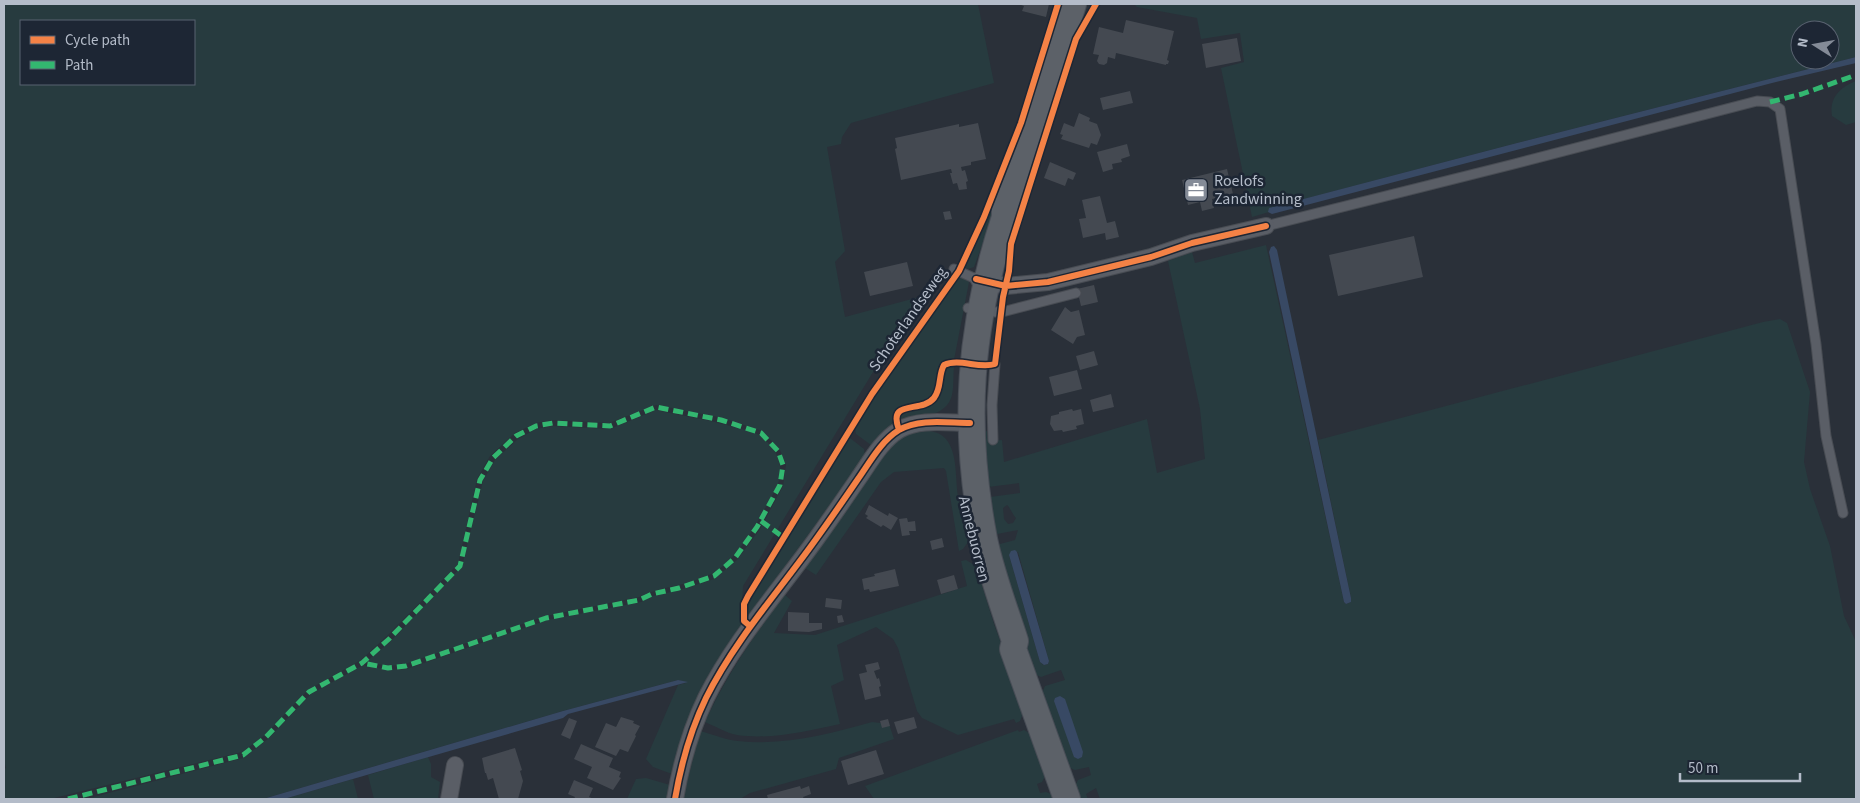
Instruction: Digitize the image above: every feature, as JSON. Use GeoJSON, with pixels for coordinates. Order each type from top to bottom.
{"type":"FeatureCollection","features":[{"type":"Feature","properties":{"kind":"main road"},"geometry":{"type":"LineString","coordinates":[[973,424],[983,384],[972,277],[1006,216],[1005,207],[1029,142],[1073,4]]}},
{"type":"Feature","properties":{"kind":"main road"},"geometry":{"type":"LineString","coordinates":[[973,424],[959,364],[974,309]]}},
{"type":"Feature","properties":{"kind":"main road","name":"Annebuorren"},"geometry":{"type":"LineString","coordinates":[[973,424],[973,466],[984,540],[1015,640],[1013,649],[1067,799]]}},
{"type":"Feature","properties":{"kind":"street"},"geometry":{"type":"LineString","coordinates":[[972,277],[1011,286],[1048,282],[1151,257],[1192,243],[1266,226]]}},
{"type":"Feature","properties":{"kind":"street"},"geometry":{"type":"LineString","coordinates":[[675,799],[681,768],[692,732],[706,698],[722,670],[750,626],[818,536],[875,454],[890,436],[909,426],[928,423],[973,424]]}},
{"type":"Feature","properties":{"kind":"street"},"geometry":{"type":"LineString","coordinates":[[449,799],[455,765]]}},
{"type":"Feature","properties":{"kind":"lane"},"geometry":{"type":"LineString","coordinates":[[1266,226],[1757,101],[1770,102],[1780,109],[1816,344],[1826,436],[1842,513]]}},
{"type":"Feature","properties":{"kind":"lane"},"geometry":{"type":"LineString","coordinates":[[974,309],[995,312],[1006,311],[1076,293]]}},
{"type":"Feature","properties":{"kind":"lane"},"geometry":{"type":"LineString","coordinates":[[983,384],[995,364]]}},
{"type":"Feature","properties":{"kind":"lane"},"geometry":{"type":"LineString","coordinates":[[973,424],[993,440]]}},
{"type":"Feature","properties":{"kind":"green space"},"geometry":{"type":"Polygon","coordinates":[[[4,4],[978,4],[994,83],[851,123],[842,137],[841,144],[827,147],[845,251],[835,262],[845,317],[923,296],[873,372],[743,586],[741,626],[717,662],[696,701],[679,747],[672,774],[653,767],[646,759],[678,685],[686,683],[678,680],[563,711],[263,799],[86,799],[243,758],[268,739],[311,694],[363,665],[388,670],[407,669],[547,620],[641,602],[652,596],[680,590],[714,579],[737,560],[760,529],[783,486],[786,465],[780,450],[762,431],[723,418],[656,405],[609,423],[554,420],[536,423],[515,433],[490,456],[477,479],[458,564],[361,660],[308,690],[265,735],[242,752],[50,799],[4,799],[4,769],[6,768],[4,761],[4,4]]]}},
{"type":"Feature","properties":{"kind":"green space"},"geometry":{"type":"Polygon","coordinates":[[[1134,4],[1856,4],[1856,57],[1840,61],[1840,20],[1790,20],[1790,70],[1805,70],[1270,208],[1269,212],[1252,217],[1221,68],[1244,62],[1240,33],[1201,39],[1197,18],[1137,7],[1134,4]]]}},
{"type":"Feature","properties":{"kind":"green space"},"geometry":{"type":"Polygon","coordinates":[[[1856,81],[1856,122],[1846,125],[1832,116],[1832,104],[1837,94],[1845,86],[1856,81]]]}},
{"type":"Feature","properties":{"kind":"green space"},"geometry":{"type":"Polygon","coordinates":[[[1022,136],[974,267],[968,269],[964,267],[1022,136]]]}},
{"type":"Feature","properties":{"kind":"green space"},"geometry":{"type":"Polygon","coordinates":[[[1266,245],[1344,602],[1346,604],[1351,602],[1351,598],[1318,440],[1763,322],[1780,319],[1787,323],[1810,392],[1804,462],[1810,489],[1830,546],[1844,616],[1856,642],[1856,799],[1100,799],[1096,788],[1086,794],[1088,799],[1075,799],[1072,792],[1078,780],[1091,775],[1089,767],[1075,770],[1063,765],[1039,700],[1045,686],[1065,680],[1061,670],[1041,677],[1028,671],[992,555],[1000,544],[1015,540],[1018,530],[997,534],[986,526],[982,508],[990,497],[1020,493],[1019,483],[988,487],[978,433],[987,431],[988,441],[1002,440],[1004,462],[1147,419],[1157,473],[1205,459],[1200,409],[1168,261],[1192,252],[1195,263],[1266,245]],[[1007,505],[1003,508],[1004,519],[1008,524],[1013,523],[1016,518],[1007,505]],[[1018,552],[1009,555],[1040,662],[1044,665],[1048,664],[1049,661],[1018,552]]]}},
{"type":"Feature","properties":{"kind":"green space"},"geometry":{"type":"Polygon","coordinates":[[[959,276],[969,282],[954,360],[945,361],[939,366],[935,388],[930,397],[926,400],[899,407],[893,413],[892,424],[871,445],[856,434],[855,427],[903,353],[959,276]]]}},
{"type":"Feature","properties":{"kind":"green space"},"geometry":{"type":"Polygon","coordinates":[[[947,367],[954,367],[953,392],[944,408],[931,415],[900,422],[899,417],[902,412],[926,407],[937,399],[941,390],[944,371],[947,367]]]}},
{"type":"Feature","properties":{"kind":"green space"},"geometry":{"type":"Polygon","coordinates":[[[656,410],[754,432],[766,441],[778,457],[780,472],[775,491],[747,539],[726,563],[711,574],[693,581],[656,590],[639,597],[546,616],[405,664],[389,666],[366,662],[391,641],[462,566],[483,481],[495,460],[518,439],[536,429],[553,426],[610,429],[656,410]]]}},
{"type":"Feature","properties":{"kind":"green space"},"geometry":{"type":"Polygon","coordinates":[[[922,430],[935,432],[944,437],[953,452],[958,496],[968,542],[963,549],[959,551],[944,468],[894,472],[881,482],[816,575],[805,568],[891,444],[906,435],[922,430]]]}},
{"type":"Feature","properties":{"kind":"green space"},"geometry":{"type":"Polygon","coordinates":[[[850,438],[864,449],[865,457],[748,617],[748,602],[846,441],[850,438]]]}},
{"type":"Feature","properties":{"kind":"green space"},"geometry":{"type":"Polygon","coordinates":[[[966,560],[976,566],[994,624],[1025,708],[1020,721],[1016,723],[1014,719],[958,735],[922,718],[917,711],[898,648],[893,639],[876,627],[837,645],[844,680],[831,686],[840,724],[789,734],[750,736],[733,734],[705,722],[741,656],[785,595],[792,601],[774,633],[815,635],[967,586],[961,561],[966,560]]]}},
{"type":"Feature","properties":{"kind":"green space"},"geometry":{"type":"Polygon","coordinates":[[[872,722],[889,724],[894,739],[839,758],[836,769],[750,793],[740,799],[683,799],[700,731],[733,740],[772,742],[823,735],[872,722]]]}},
{"type":"Feature","properties":{"kind":"green space"},"geometry":{"type":"Polygon","coordinates":[[[1018,730],[1019,732],[1024,730],[1036,737],[1048,770],[1042,782],[1037,784],[1040,793],[1046,792],[1059,797],[1059,799],[874,799],[865,786],[1018,730]]]}},
{"type":"Feature","properties":{"kind":"green space"},"geometry":{"type":"Polygon","coordinates":[[[428,757],[431,764],[431,777],[440,782],[438,799],[374,799],[368,775],[428,757]]]}},
{"type":"Feature","properties":{"kind":"green space"},"geometry":{"type":"Polygon","coordinates":[[[646,778],[670,785],[668,799],[627,799],[636,779],[646,778]]]}},
{"type":"Feature","properties":{"kind":"green space"},"geometry":{"type":"Polygon","coordinates":[[[353,779],[358,799],[284,799],[353,779]]]}},
{"type":"Feature","properties":{"kind":"water"},"geometry":{"type":"Polygon","coordinates":[[[1856,57],[1856,63],[1840,67],[1840,61],[1856,57]]]}},
{"type":"Feature","properties":{"kind":"water"},"geometry":{"type":"Polygon","coordinates":[[[1805,70],[1827,70],[1272,214],[1268,212],[1269,208],[1805,70]]]}},
{"type":"Feature","properties":{"kind":"water"},"geometry":{"type":"Polygon","coordinates":[[[1274,246],[1277,250],[1351,598],[1351,602],[1346,604],[1344,602],[1269,252],[1271,247],[1274,246]]]}},
{"type":"Feature","properties":{"kind":"water"},"geometry":{"type":"Polygon","coordinates":[[[1015,550],[1049,661],[1048,664],[1044,665],[1040,662],[1009,555],[1011,551],[1015,550]]]}},
{"type":"Feature","properties":{"kind":"water"},"geometry":{"type":"Polygon","coordinates":[[[678,680],[688,682],[568,714],[563,718],[284,799],[263,799],[563,711],[678,680]]]}},
{"type":"Feature","properties":{"kind":"water"},"geometry":{"type":"Polygon","coordinates":[[[1060,696],[1065,699],[1083,752],[1082,757],[1078,759],[1074,757],[1054,701],[1055,698],[1060,696]]]}},
{"type":"Feature","properties":{"kind":"building"},"geometry":{"type":"Polygon","coordinates":[[[1018,4],[1049,4],[1046,17],[1022,11],[1024,6],[1018,4]]]}},
{"type":"Feature","properties":{"kind":"building"},"geometry":{"type":"Polygon","coordinates":[[[1126,20],[1174,31],[1167,60],[1169,61],[1168,64],[1116,53],[1115,59],[1108,57],[1107,63],[1104,65],[1099,64],[1097,61],[1099,55],[1093,54],[1099,27],[1123,33],[1126,20]]]}},
{"type":"Feature","properties":{"kind":"building"},"geometry":{"type":"Polygon","coordinates":[[[1237,38],[1241,61],[1206,68],[1202,44],[1237,38]]]}},
{"type":"Feature","properties":{"kind":"building"},"geometry":{"type":"Polygon","coordinates":[[[1130,91],[1133,103],[1103,110],[1100,98],[1130,91]]]}},
{"type":"Feature","properties":{"kind":"building"},"geometry":{"type":"Polygon","coordinates":[[[1079,113],[1090,118],[1089,121],[1097,124],[1101,135],[1097,145],[1091,143],[1089,148],[1061,139],[1063,135],[1060,134],[1064,123],[1074,127],[1079,113]]]}},
{"type":"Feature","properties":{"kind":"building"},"geometry":{"type":"Polygon","coordinates":[[[978,123],[986,159],[971,162],[971,165],[961,167],[962,171],[965,170],[968,181],[966,182],[967,189],[959,190],[957,183],[953,184],[950,173],[952,173],[951,169],[901,180],[895,149],[897,148],[895,138],[959,124],[959,127],[978,123]]]}},
{"type":"Feature","properties":{"kind":"building"},"geometry":{"type":"Polygon","coordinates":[[[1127,144],[1130,156],[1121,159],[1122,162],[1112,164],[1113,169],[1103,172],[1097,152],[1127,144]]]}},
{"type":"Feature","properties":{"kind":"building"},"geometry":{"type":"Polygon","coordinates":[[[1050,162],[1076,173],[1073,180],[1068,178],[1065,186],[1044,178],[1050,162]]]}},
{"type":"Feature","properties":{"kind":"building"},"geometry":{"type":"Polygon","coordinates":[[[1227,169],[1233,194],[1212,199],[1214,208],[1202,211],[1200,202],[1188,205],[1182,180],[1227,169]]]}},
{"type":"Feature","properties":{"kind":"building"},"geometry":{"type":"Polygon","coordinates":[[[1100,196],[1107,223],[1115,221],[1119,237],[1106,240],[1105,233],[1083,238],[1079,219],[1086,218],[1082,200],[1100,196]]]}},
{"type":"Feature","properties":{"kind":"building"},"geometry":{"type":"Polygon","coordinates":[[[950,211],[952,219],[945,220],[943,212],[950,211]]]}},
{"type":"Feature","properties":{"kind":"building"},"geometry":{"type":"Polygon","coordinates":[[[1414,236],[1423,277],[1338,296],[1329,255],[1414,236]]]}},
{"type":"Feature","properties":{"kind":"building"},"geometry":{"type":"Polygon","coordinates":[[[907,262],[913,286],[870,296],[864,272],[907,262]]]}},
{"type":"Feature","properties":{"kind":"building"},"geometry":{"type":"Polygon","coordinates":[[[1094,285],[1098,302],[1081,306],[1077,289],[1094,285]]]}},
{"type":"Feature","properties":{"kind":"building"},"geometry":{"type":"Polygon","coordinates":[[[1065,307],[1071,312],[1079,310],[1085,335],[1077,337],[1073,344],[1051,330],[1065,307]]]}},
{"type":"Feature","properties":{"kind":"building"},"geometry":{"type":"Polygon","coordinates":[[[1094,351],[1098,365],[1080,370],[1076,356],[1094,351]]]}},
{"type":"Feature","properties":{"kind":"building"},"geometry":{"type":"Polygon","coordinates":[[[1077,370],[1082,389],[1054,396],[1049,377],[1077,370]]]}},
{"type":"Feature","properties":{"kind":"building"},"geometry":{"type":"Polygon","coordinates":[[[1111,394],[1114,407],[1093,412],[1090,400],[1111,394]]]}},
{"type":"Feature","properties":{"kind":"building"},"geometry":{"type":"Polygon","coordinates":[[[1072,409],[1073,411],[1081,409],[1084,424],[1076,426],[1077,429],[1063,432],[1062,430],[1054,431],[1050,424],[1051,416],[1072,409]]]}},
{"type":"Feature","properties":{"kind":"building"},"geometry":{"type":"Polygon","coordinates":[[[869,505],[888,516],[889,513],[898,518],[891,530],[883,525],[881,527],[866,518],[868,516],[865,514],[869,505]]]}},
{"type":"Feature","properties":{"kind":"building"},"geometry":{"type":"Polygon","coordinates":[[[907,518],[908,522],[915,521],[916,531],[909,531],[910,535],[902,536],[899,519],[907,518]]]}},
{"type":"Feature","properties":{"kind":"building"},"geometry":{"type":"Polygon","coordinates":[[[942,538],[944,547],[932,550],[930,541],[942,538]]]}},
{"type":"Feature","properties":{"kind":"building"},"geometry":{"type":"Polygon","coordinates":[[[895,569],[899,586],[870,592],[869,589],[864,590],[862,579],[895,569]]]}},
{"type":"Feature","properties":{"kind":"building"},"geometry":{"type":"Polygon","coordinates":[[[954,575],[958,589],[941,594],[937,580],[954,575]]]}},
{"type":"Feature","properties":{"kind":"building"},"geometry":{"type":"Polygon","coordinates":[[[826,598],[842,600],[841,609],[825,607],[826,598]]]}},
{"type":"Feature","properties":{"kind":"building"},"geometry":{"type":"Polygon","coordinates":[[[788,612],[809,613],[809,623],[822,623],[822,629],[809,632],[788,631],[788,612]]]}},
{"type":"Feature","properties":{"kind":"building"},"geometry":{"type":"Polygon","coordinates":[[[842,615],[844,622],[838,623],[837,616],[842,615]]]}},
{"type":"Feature","properties":{"kind":"building"},"geometry":{"type":"Polygon","coordinates":[[[878,662],[880,669],[874,671],[877,679],[879,678],[881,696],[865,700],[859,674],[867,672],[865,665],[878,662]]]}},
{"type":"Feature","properties":{"kind":"building"},"geometry":{"type":"Polygon","coordinates":[[[621,717],[634,721],[633,723],[640,726],[628,752],[620,749],[616,756],[595,747],[606,723],[616,727],[621,717]]]}},
{"type":"Feature","properties":{"kind":"building"},"geometry":{"type":"Polygon","coordinates":[[[914,717],[917,728],[898,734],[894,722],[914,717]]]}},
{"type":"Feature","properties":{"kind":"building"},"geometry":{"type":"Polygon","coordinates":[[[569,718],[577,721],[570,739],[561,735],[569,718]]]}},
{"type":"Feature","properties":{"kind":"building"},"geometry":{"type":"Polygon","coordinates":[[[888,719],[890,726],[882,728],[880,721],[888,719]]]}},
{"type":"Feature","properties":{"kind":"building"},"geometry":{"type":"Polygon","coordinates":[[[581,744],[613,758],[609,767],[621,772],[619,777],[621,778],[613,790],[587,778],[592,767],[574,759],[581,744]]]}},
{"type":"Feature","properties":{"kind":"building"},"geometry":{"type":"Polygon","coordinates":[[[515,748],[522,770],[520,771],[523,781],[518,799],[499,799],[493,778],[488,780],[485,773],[482,758],[515,748]]]}},
{"type":"Feature","properties":{"kind":"building"},"geometry":{"type":"Polygon","coordinates":[[[876,750],[884,774],[848,785],[841,761],[876,750]]]}},
{"type":"Feature","properties":{"kind":"building"},"geometry":{"type":"Polygon","coordinates":[[[574,780],[593,788],[589,797],[594,799],[574,799],[575,797],[568,794],[574,780]]]}},
{"type":"Feature","properties":{"kind":"building"},"geometry":{"type":"Polygon","coordinates":[[[800,786],[801,789],[809,786],[811,794],[803,797],[804,799],[768,799],[767,795],[800,786]]]}},
{"type":"Feature","properties":{"kind":"marked path"},"geometry":{"type":"LineString","coordinates":[[1770,102],[1802,94],[1856,75]]}},
{"type":"Feature","properties":{"kind":"marked path"},"geometry":{"type":"LineString","coordinates":[[68,799],[243,755],[266,737],[309,692],[362,663],[389,639],[460,566],[480,480],[493,458],[516,436],[536,426],[553,423],[610,426],[656,407],[721,420],[761,433],[778,451],[783,465],[780,485],[757,527],[735,558],[714,576],[679,588],[652,594],[639,600],[546,618],[406,666],[388,668],[362,663]]}},
{"type":"Feature","properties":{"kind":"marked path"},"geometry":{"type":"LineString","coordinates":[[761,521],[783,537]]}},
{"type":"Feature","properties":{"kind":"cycle path","name":"Schoterlandseweg"},"geometry":{"type":"LineString","coordinates":[[750,626],[744,621],[744,604],[748,596],[872,394],[959,271],[984,217],[1021,123],[1058,4]]}},
{"type":"Feature","properties":{"kind":"cycle path"},"geometry":{"type":"LineString","coordinates":[[899,430],[897,420],[901,410],[928,403],[934,398],[938,390],[944,365],[950,363],[995,364],[1003,297],[1009,271],[1011,244],[1076,39],[1096,4]]}},
{"type":"Feature","properties":{"kind":"cycle path"},"geometry":{"type":"LineString","coordinates":[[976,279],[1006,286],[1048,282],[1151,257],[1192,243],[1266,226]]}},
{"type":"Feature","properties":{"kind":"cycle path"},"geometry":{"type":"LineString","coordinates":[[675,799],[683,760],[691,734],[706,698],[718,676],[745,634],[819,535],[876,452],[887,440],[907,426],[934,422],[970,423]]}},
{"type":"Feature","properties":{"kind":"place","name":"Roelofs Zandwinning"},"geometry":{"type":"Point","coordinates":[1196,190]}}]}
